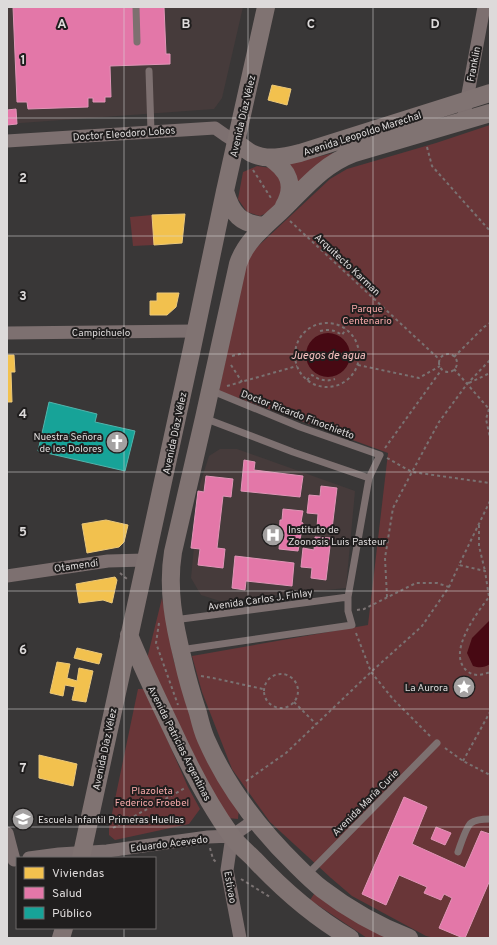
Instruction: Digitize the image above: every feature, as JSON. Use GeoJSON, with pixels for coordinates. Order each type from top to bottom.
{"type":"FeatureCollection","features":[{"type":"Feature","properties":{"kind":"main road","name":"Avenida Díaz Vélez"},"geometry":{"type":"LineString","coordinates":[[81,855],[266,7]]}},
{"type":"Feature","properties":{"kind":"main road","name":"Avenida Leopoldo Marechal"},"geometry":{"type":"LineString","coordinates":[[236,142],[256,155],[270,158],[284,157],[490,93]]}},
{"type":"Feature","properties":{"kind":"main road","name":"Avenida Leopoldo Marechal"},"geometry":{"type":"LineString","coordinates":[[266,226],[310,181],[333,163],[354,153],[490,113]]}},
{"type":"Feature","properties":{"kind":"main road"},"geometry":{"type":"LineString","coordinates":[[270,158],[285,171],[290,184],[289,196],[280,212]]}},
{"type":"Feature","properties":{"kind":"main road"},"geometry":{"type":"LineString","coordinates":[[225,191],[229,204],[236,215],[247,223],[266,226]]}},
{"type":"Feature","properties":{"kind":"main road"},"geometry":{"type":"LineString","coordinates":[[266,226],[247,246],[240,256],[173,552],[171,590],[174,620],[180,650],[187,680],[205,738],[233,790],[256,819],[286,855],[321,888],[355,912],[409,938]]}},
{"type":"Feature","properties":{"kind":"main road"},"geometry":{"type":"LineString","coordinates":[[195,331],[226,314]]}},
{"type":"Feature","properties":{"kind":"main road"},"geometry":{"type":"LineString","coordinates":[[145,560],[155,563],[162,568],[167,576],[171,590]]}},
{"type":"Feature","properties":{"kind":"main road","name":"Avenida Patricias Argentinas"},"geometry":{"type":"LineString","coordinates":[[129,635],[142,668],[198,782],[210,804],[232,836],[268,874],[305,907],[350,938]]}},
{"type":"Feature","properties":{"kind":"street","name":"Franklin"},"geometry":{"type":"LineString","coordinates":[[463,121],[484,7]]}},
{"type":"Feature","properties":{"kind":"street","name":"Doctor Eleodoro Lobos"},"geometry":{"type":"LineString","coordinates":[[7,141],[215,128],[236,142]]}},
{"type":"Feature","properties":{"kind":"street","name":"Campichuelo"},"geometry":{"type":"LineString","coordinates":[[7,332],[195,331]]}},
{"type":"Feature","properties":{"kind":"street","name":"Otamendi"},"geometry":{"type":"LineString","coordinates":[[7,576],[108,560],[145,560]]}},
{"type":"Feature","properties":{"kind":"street"},"geometry":{"type":"LineString","coordinates":[[232,836],[256,819]]}},
{"type":"Feature","properties":{"kind":"street"},"geometry":{"type":"LineString","coordinates":[[7,833],[13,860]]}},
{"type":"Feature","properties":{"kind":"street","name":"Eduardo Acevedo"},"geometry":{"type":"LineString","coordinates":[[36,857],[59,854],[81,855],[208,837],[232,836]]}},
{"type":"Feature","properties":{"kind":"street","name":"Estivao"},"geometry":{"type":"LineString","coordinates":[[232,836],[227,870],[240,938]]}},
{"type":"Feature","properties":{"kind":"lane"},"geometry":{"type":"LineString","coordinates":[[136,7],[138,42]]}},
{"type":"Feature","properties":{"kind":"lane"},"geometry":{"type":"LineString","coordinates":[[149,72],[151,131]]}},
{"type":"Feature","properties":{"kind":"lane","name":"Doctor Ricardo Finochietto"},"geometry":{"type":"LineString","coordinates":[[210,390],[300,427],[380,455]]}},
{"type":"Feature","properties":{"kind":"lane"},"geometry":{"type":"LineString","coordinates":[[204,418],[293,452],[369,478]]}},
{"type":"Feature","properties":{"kind":"lane"},"geometry":{"type":"LineString","coordinates":[[180,650],[352,625],[348,611],[348,597],[369,478],[380,455]]}},
{"type":"Feature","properties":{"kind":"lane","name":"Avenida Carlos J. Finlay"},"geometry":{"type":"LineString","coordinates":[[174,620],[348,597]]}},
{"type":"Feature","properties":{"kind":"lane","name":"Avenida María Curie"},"geometry":{"type":"LineString","coordinates":[[306,875],[437,743]]}},
{"type":"Feature","properties":{"kind":"lane"},"geometry":{"type":"LineString","coordinates":[[458,852],[468,826],[472,822],[490,819]]}},
{"type":"Feature","properties":{"kind":"path"},"geometry":{"type":"LineString","coordinates":[[423,133],[432,166],[490,231]]}},
{"type":"Feature","properties":{"kind":"path","name":"Arquitecto Karman"},"geometry":{"type":"LineString","coordinates":[[253,170],[280,212],[440,360]]}},
{"type":"Feature","properties":{"kind":"path"},"geometry":{"type":"LineString","coordinates":[[331,322],[346,328],[356,339],[360,350],[360,360],[356,371],[349,380],[340,385],[329,388],[318,386],[307,380],[301,374],[296,364],[295,353],[297,343],[303,334],[311,327],[320,323],[331,322]]}},
{"type":"Feature","properties":{"kind":"path"},"geometry":{"type":"LineString","coordinates":[[454,357],[484,327],[490,323]]}},
{"type":"Feature","properties":{"kind":"path"},"geometry":{"type":"LineString","coordinates":[[320,331],[336,331],[342,335],[346,328]]}},
{"type":"Feature","properties":{"kind":"path"},"geometry":{"type":"LineString","coordinates":[[445,355],[454,357],[456,363],[454,369],[448,372],[442,369],[440,366],[440,360],[445,355]]}},
{"type":"Feature","properties":{"kind":"path"},"geometry":{"type":"LineString","coordinates":[[387,597],[385,558],[393,508],[439,422],[467,384],[490,360]]}},
{"type":"Feature","properties":{"kind":"path"},"geometry":{"type":"LineString","coordinates":[[230,364],[242,382]]}},
{"type":"Feature","properties":{"kind":"path"},"geometry":{"type":"LineString","coordinates":[[358,365],[419,378],[440,366]]}},
{"type":"Feature","properties":{"kind":"path"},"geometry":{"type":"LineString","coordinates":[[210,390],[297,366]]}},
{"type":"Feature","properties":{"kind":"path"},"geometry":{"type":"LineString","coordinates":[[442,369],[380,455],[412,472],[490,483]]}},
{"type":"Feature","properties":{"kind":"path"},"geometry":{"type":"LineString","coordinates":[[454,369],[490,409],[486,419],[490,438]]}},
{"type":"Feature","properties":{"kind":"path"},"geometry":{"type":"LineString","coordinates":[[467,384],[490,373]]}},
{"type":"Feature","properties":{"kind":"path"},"geometry":{"type":"LineString","coordinates":[[307,380],[312,375],[321,380],[329,381],[335,379]]}},
{"type":"Feature","properties":{"kind":"path"},"geometry":{"type":"LineString","coordinates":[[233,790],[286,753],[422,626],[449,587],[490,501]]}},
{"type":"Feature","properties":{"kind":"path"},"geometry":{"type":"LineString","coordinates":[[479,523],[479,546],[489,596],[472,620],[462,642],[460,657],[464,668],[470,673],[481,676],[490,672]]}},
{"type":"Feature","properties":{"kind":"path"},"geometry":{"type":"LineString","coordinates":[[459,565],[485,571]]}},
{"type":"Feature","properties":{"kind":"path"},"geometry":{"type":"LineString","coordinates":[[348,611],[364,609],[416,583],[437,583],[449,587]]}},
{"type":"Feature","properties":{"kind":"path"},"geometry":{"type":"LineString","coordinates":[[352,625],[371,672],[393,699],[437,743],[463,761],[490,775]]}},
{"type":"Feature","properties":{"kind":"path"},"geometry":{"type":"LineString","coordinates":[[282,673],[292,678],[298,687],[297,698],[294,702],[290,706],[284,708],[274,707],[269,704],[264,695],[263,689],[268,679],[282,673]]}},
{"type":"Feature","properties":{"kind":"path"},"geometry":{"type":"LineString","coordinates":[[187,680],[197,675],[263,689]]}},
{"type":"Feature","properties":{"kind":"path"},"geometry":{"type":"LineString","coordinates":[[294,702],[316,724]]}},
{"type":"Feature","properties":{"kind":"path"},"geometry":{"type":"LineString","coordinates":[[463,761],[490,712]]}},
{"type":"Feature","properties":{"kind":"path"},"geometry":{"type":"LineString","coordinates":[[113,828],[198,782]]}},
{"type":"Feature","properties":{"kind":"shaded area"},"geometry":{"type":"Polygon","coordinates":[[[7,7],[243,7],[222,98],[214,109],[7,124],[7,7]]]}},
{"type":"Feature","properties":{"kind":"shaded area","name":"Instituto de Zoonosis Luis Pasteur"},"geometry":{"type":"Polygon","coordinates":[[[220,449],[237,449],[355,491],[346,588],[220,601],[201,595],[191,578],[200,484],[209,456],[220,449]]]}},
{"type":"Feature","properties":{"kind":"green space","name":"Parque Centenario"},"geometry":{"type":"Polygon","coordinates":[[[490,125],[490,938],[435,938],[426,936],[352,896],[270,822],[232,769],[202,692],[192,656],[368,625],[388,453],[219,391],[245,266],[253,251],[330,179],[347,169],[436,143],[490,125]]]}},
{"type":"Feature","properties":{"kind":"green space"},"geometry":{"type":"Polygon","coordinates":[[[338,152],[297,183],[288,164],[338,152]]]}},
{"type":"Feature","properties":{"kind":"green space"},"geometry":{"type":"Polygon","coordinates":[[[257,166],[271,168],[280,177],[282,189],[279,201],[269,212],[260,216],[247,212],[238,199],[243,172],[257,166]]]}},
{"type":"Feature","properties":{"kind":"green space"},"geometry":{"type":"Polygon","coordinates":[[[152,215],[154,245],[133,246],[130,217],[152,215]]]}},
{"type":"Feature","properties":{"kind":"green space"},"geometry":{"type":"Polygon","coordinates":[[[162,598],[174,662],[239,808],[238,819],[228,818],[200,773],[147,659],[162,598]]]}},
{"type":"Feature","properties":{"kind":"green space","name":"Plazoleta Federico Froebel"},"geometry":{"type":"Polygon","coordinates":[[[138,689],[145,689],[188,787],[200,809],[189,824],[115,840],[109,835],[109,828],[138,689]]]}},
{"type":"Feature","properties":{"kind":"green space"},"geometry":{"type":"Polygon","coordinates":[[[316,891],[398,938],[367,938],[310,900],[316,891]]]}},
{"type":"Feature","properties":{"kind":"water","name":"Juegos de agua"},"geometry":{"type":"Polygon","coordinates":[[[332,333],[344,339],[349,347],[349,363],[344,371],[336,376],[324,377],[312,371],[307,363],[306,351],[312,339],[320,334],[332,333]]]}},
{"type":"Feature","properties":{"kind":"water"},"geometry":{"type":"Polygon","coordinates":[[[490,620],[490,664],[482,667],[473,666],[467,653],[472,638],[490,620]]]}},
{"type":"Feature","properties":{"kind":"building: Viviendas"},"geometry":{"type":"Polygon","coordinates":[[[272,85],[291,89],[287,105],[268,100],[272,85]]]}},
{"type":"Feature","properties":{"kind":"building: Viviendas"},"geometry":{"type":"Polygon","coordinates":[[[185,214],[182,243],[154,245],[152,215],[185,214]]]}},
{"type":"Feature","properties":{"kind":"building: Viviendas"},"geometry":{"type":"Polygon","coordinates":[[[157,293],[179,293],[176,307],[167,315],[150,315],[150,301],[157,301],[157,293]]]}},
{"type":"Feature","properties":{"kind":"building: Viviendas"},"geometry":{"type":"Polygon","coordinates":[[[7,355],[14,355],[15,372],[11,372],[12,402],[7,402],[7,355]]]}},
{"type":"Feature","properties":{"kind":"building: Viviendas"},"geometry":{"type":"Polygon","coordinates":[[[106,520],[128,525],[124,542],[119,547],[87,553],[82,524],[106,520]]]}},
{"type":"Feature","properties":{"kind":"building: Viviendas"},"geometry":{"type":"Polygon","coordinates":[[[115,577],[117,580],[112,603],[103,600],[79,603],[76,584],[115,577]]]}},
{"type":"Feature","properties":{"kind":"building: Viviendas"},"geometry":{"type":"Polygon","coordinates":[[[77,648],[102,654],[99,664],[74,658],[77,648]]]}},
{"type":"Feature","properties":{"kind":"building: Viviendas"},"geometry":{"type":"Polygon","coordinates":[[[57,662],[70,664],[67,678],[77,681],[79,668],[93,671],[86,702],[72,700],[75,687],[65,685],[63,696],[50,693],[57,662]]]}},
{"type":"Feature","properties":{"kind":"building: Viviendas"},"geometry":{"type":"Polygon","coordinates":[[[39,755],[77,764],[73,786],[39,778],[39,755]]]}},
{"type":"Feature","properties":{"kind":"building: Salud"},"geometry":{"type":"Polygon","coordinates":[[[13,7],[164,7],[166,54],[170,54],[170,64],[110,66],[111,97],[105,97],[105,102],[93,102],[93,98],[88,98],[88,107],[28,109],[27,102],[17,102],[13,7]]]}},
{"type":"Feature","properties":{"kind":"building: Salud"},"geometry":{"type":"Polygon","coordinates":[[[16,109],[17,124],[7,125],[7,110],[16,109]]]}},
{"type":"Feature","properties":{"kind":"building: Salud"},"geometry":{"type":"Polygon","coordinates":[[[244,460],[255,462],[254,470],[303,476],[300,497],[241,491],[244,460]]]}},
{"type":"Feature","properties":{"kind":"building: Salud"},"geometry":{"type":"Polygon","coordinates":[[[206,476],[233,479],[231,497],[223,496],[217,548],[225,549],[223,568],[198,565],[200,549],[191,548],[198,491],[204,492],[206,476]]]}},
{"type":"Feature","properties":{"kind":"building: Salud"},"geometry":{"type":"Polygon","coordinates":[[[321,486],[337,488],[332,529],[317,527],[318,514],[307,513],[309,495],[320,496],[321,486]]]}},
{"type":"Feature","properties":{"kind":"building: Salud"},"geometry":{"type":"Polygon","coordinates":[[[283,509],[303,511],[301,522],[303,523],[298,551],[279,549],[280,520],[282,520],[283,509]]]}},
{"type":"Feature","properties":{"kind":"building: Salud"},"geometry":{"type":"Polygon","coordinates":[[[315,537],[331,538],[326,580],[311,578],[312,568],[301,567],[303,548],[314,550],[315,537]]]}},
{"type":"Feature","properties":{"kind":"building: Salud"},"geometry":{"type":"Polygon","coordinates":[[[235,556],[294,563],[292,586],[246,581],[245,590],[232,588],[235,556]]]}},
{"type":"Feature","properties":{"kind":"building: Salud"},"geometry":{"type":"Polygon","coordinates":[[[404,797],[427,807],[412,844],[465,868],[481,831],[490,834],[490,880],[465,938],[439,928],[452,898],[444,894],[441,900],[424,893],[427,887],[399,875],[386,905],[362,894],[404,797]]]}},
{"type":"Feature","properties":{"kind":"building: Salud"},"geometry":{"type":"Polygon","coordinates":[[[436,827],[451,833],[445,845],[431,839],[436,827]]]}},
{"type":"Feature","properties":{"kind":"building: Público"},"geometry":{"type":"Polygon","coordinates":[[[49,402],[97,414],[95,422],[135,431],[125,471],[38,451],[49,402]]]}},
{"type":"Feature","properties":{"kind":"place","name":"Nuestra Señora de los Dolores"},"geometry":{"type":"Point","coordinates":[117,442]}},
{"type":"Feature","properties":{"kind":"place","name":"Instituto de Zoonosis Luis Pasteur"},"geometry":{"type":"Point","coordinates":[273,535]}},
{"type":"Feature","properties":{"kind":"place","name":"La Aurora"},"geometry":{"type":"Point","coordinates":[464,687]}},
{"type":"Feature","properties":{"kind":"place","name":"Escuela Infantil Primeras Huellas"},"geometry":{"type":"Point","coordinates":[23,819]}}]}
